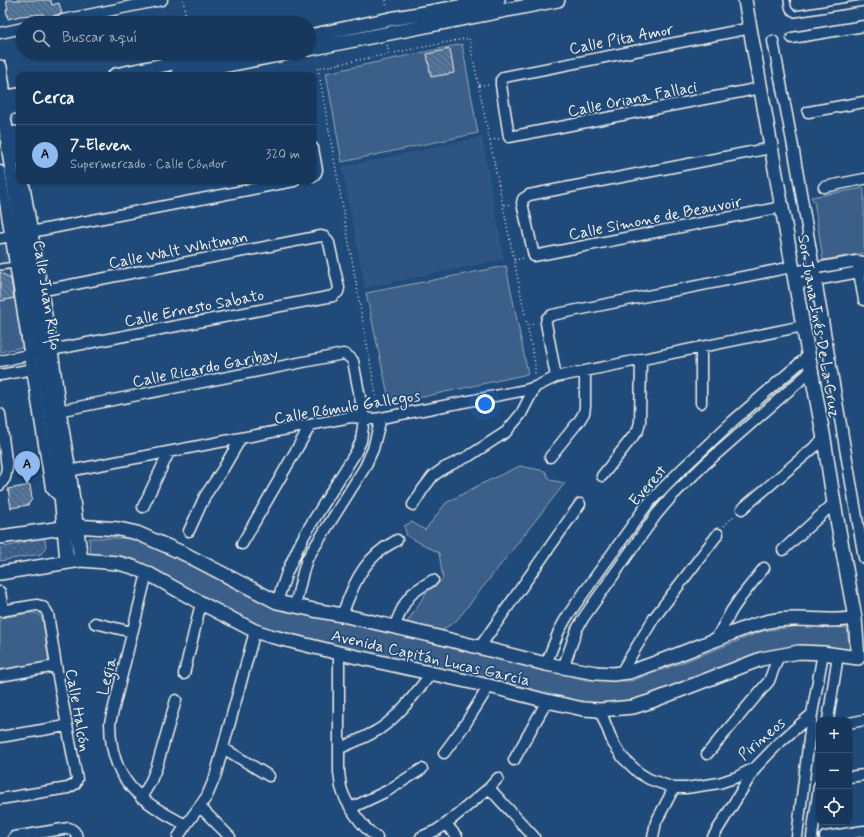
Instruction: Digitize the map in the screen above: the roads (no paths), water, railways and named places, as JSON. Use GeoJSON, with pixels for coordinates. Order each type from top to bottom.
{"type":"FeatureCollection","features":[{"type":"Feature","properties":{"kind":"street"},"geometry":{"type":"LineString","coordinates":[[83,16],[162,0]]}},
{"type":"Feature","properties":{"kind":"street"},"geometry":{"type":"LineString","coordinates":[[316,35],[498,0]]}},
{"type":"Feature","properties":{"kind":"street"},"geometry":{"type":"LineString","coordinates":[[316,48],[558,0]]}},
{"type":"Feature","properties":{"kind":"street","name":"Sor Juana Inés De La Cruz"},"geometry":{"type":"LineString","coordinates":[[745,0],[824,439],[834,503],[860,617],[861,658]]}},
{"type":"Feature","properties":{"kind":"street"},"geometry":{"type":"LineString","coordinates":[[395,19],[397,32]]}},
{"type":"Feature","properties":{"kind":"street"},"geometry":{"type":"LineString","coordinates":[[792,38],[864,26]]}},
{"type":"Feature","properties":{"kind":"street","name":"Calle Pita Amor"},"geometry":{"type":"LineString","coordinates":[[509,137],[501,84],[501,80],[504,77],[750,28]]}},
{"type":"Feature","properties":{"kind":"street"},"geometry":{"type":"LineString","coordinates":[[0,33],[16,30]]}},
{"type":"Feature","properties":{"kind":"street","name":"Sor Juana Inés De La Cruz"},"geometry":{"type":"LineString","coordinates":[[773,41],[864,558]]}},
{"type":"Feature","properties":{"kind":"street"},"geometry":{"type":"LineString","coordinates":[[130,72],[189,60]]}},
{"type":"Feature","properties":{"kind":"street"},"geometry":{"type":"LineString","coordinates":[[192,72],[253,60]]}},
{"type":"Feature","properties":{"kind":"street"},"geometry":{"type":"LineString","coordinates":[[0,67],[9,100],[16,141]]}},
{"type":"Feature","properties":{"kind":"street","name":"Calle Oriana Fallaci"},"geometry":{"type":"LineString","coordinates":[[509,137],[761,88]]}},
{"type":"Feature","properties":{"kind":"street","name":"Calle Juan Rulfo"},"geometry":{"type":"LineString","coordinates":[[9,100],[10,172],[15,235],[15,265],[40,352],[42,367],[54,412],[64,472],[70,527],[67,561]]}},
{"type":"Feature","properties":{"kind":"street"},"geometry":{"type":"LineString","coordinates":[[808,112],[864,102]]}},
{"type":"Feature","properties":{"kind":"street","name":"Calle Simone de Beauvoir"},"geometry":{"type":"LineString","coordinates":[[771,148],[529,195],[523,198],[522,203],[534,256],[782,207]]}},
{"type":"Feature","properties":{"kind":"street"},"geometry":{"type":"LineString","coordinates":[[824,187],[864,179]]}},
{"type":"Feature","properties":{"kind":"street","name":"Calle Juan Rulfo"},"geometry":{"type":"LineString","coordinates":[[21,184],[14,219],[15,235],[35,291],[51,488],[56,494],[67,498]]}},
{"type":"Feature","properties":{"kind":"street"},"geometry":{"type":"LineString","coordinates":[[15,235],[278,184]]}},
{"type":"Feature","properties":{"kind":"street","name":"Calle Walt Whitman"},"geometry":{"type":"LineString","coordinates":[[35,291],[321,236]]}},
{"type":"Feature","properties":{"kind":"street","name":"Calle Ernesto Sabato"},"geometry":{"type":"LineString","coordinates":[[0,361],[333,296],[338,292],[339,288],[329,242],[325,237],[321,236]]}},
{"type":"Feature","properties":{"kind":"street"},"geometry":{"type":"LineString","coordinates":[[556,377],[546,323],[547,318],[552,315],[794,274],[861,261],[864,300]]}},
{"type":"Feature","properties":{"kind":"street"},"geometry":{"type":"LineString","coordinates":[[794,274],[816,280],[862,270]]}},
{"type":"Feature","properties":{"kind":"street","name":"Calle Rómulo Gallegos"},"geometry":{"type":"LineString","coordinates":[[64,472],[352,417],[373,418],[526,390],[535,388],[556,377],[803,326]]}},
{"type":"Feature","properties":{"kind":"street"},"geometry":{"type":"LineString","coordinates":[[701,347],[701,403]]}},
{"type":"Feature","properties":{"kind":"street","name":"Calle Ricardo Garibay"},"geometry":{"type":"LineString","coordinates":[[54,412],[343,354],[351,357],[353,361],[373,418]]}},
{"type":"Feature","properties":{"kind":"street","name":"Everest"},"geometry":{"type":"LineString","coordinates":[[546,664],[559,631],[568,615],[646,506],[668,482],[707,445],[808,356]]}},
{"type":"Feature","properties":{"kind":"street"},"geometry":{"type":"LineString","coordinates":[[602,476],[638,430],[640,422],[641,359]]}},
{"type":"Feature","properties":{"kind":"street"},"geometry":{"type":"LineString","coordinates":[[0,375],[42,367]]}},
{"type":"Feature","properties":{"kind":"street"},"geometry":{"type":"LineString","coordinates":[[550,457],[584,414],[585,371]]}},
{"type":"Feature","properties":{"kind":"street","name":"Everest"},"geometry":{"type":"LineString","coordinates":[[563,668],[577,629],[584,617],[656,515],[673,495],[704,464],[811,371]]}},
{"type":"Feature","properties":{"kind":"street"},"geometry":{"type":"LineString","coordinates":[[413,505],[423,488],[444,468],[469,456],[506,432],[521,414],[535,388]]}},
{"type":"Feature","properties":{"kind":"street"},"geometry":{"type":"LineString","coordinates":[[0,414],[1,430],[8,468],[5,478],[0,485]]}},
{"type":"Feature","properties":{"kind":"street"},"geometry":{"type":"LineString","coordinates":[[277,602],[287,572],[305,534],[356,452],[373,418]]}},
{"type":"Feature","properties":{"kind":"street"},"geometry":{"type":"LineString","coordinates":[[295,606],[307,559],[374,449],[373,418]]}},
{"type":"Feature","properties":{"kind":"street"},"geometry":{"type":"LineString","coordinates":[[242,544],[310,426]]}},
{"type":"Feature","properties":{"kind":"street"},"geometry":{"type":"LineString","coordinates":[[189,530],[205,496],[242,438]]}},
{"type":"Feature","properties":{"kind":"street"},"geometry":{"type":"LineString","coordinates":[[742,509],[824,439]]}},
{"type":"Feature","properties":{"kind":"street"},"geometry":{"type":"LineString","coordinates":[[143,507],[169,452]]}},
{"type":"Feature","properties":{"kind":"street"},"geometry":{"type":"LineString","coordinates":[[783,550],[834,503]]}},
{"type":"Feature","properties":{"kind":"street"},"geometry":{"type":"LineString","coordinates":[[479,648],[580,504]]}},
{"type":"Feature","properties":{"kind":"street","name":"Calle Juan Rulfo"},"geometry":{"type":"LineString","coordinates":[[70,527],[81,560]]}},
{"type":"Feature","properties":{"kind":"street","name":"Avenida Capitán Lucas García"},"geometry":{"type":"LineString","coordinates":[[0,537],[70,527],[119,529],[137,533],[185,554],[277,602],[434,636],[563,668],[596,673],[620,674],[639,669],[747,626],[771,620],[841,620],[860,617]]}},
{"type":"Feature","properties":{"kind":"street"},"geometry":{"type":"LineString","coordinates":[[620,674],[654,618],[718,534]]}},
{"type":"Feature","properties":{"kind":"street"},"geometry":{"type":"LineString","coordinates":[[342,615],[358,577],[368,562],[384,548],[398,540]]}},
{"type":"Feature","properties":{"kind":"street","name":"Avenida Capitán Lucas García"},"geometry":{"type":"LineString","coordinates":[[0,573],[67,561],[81,560],[118,563],[148,573],[255,631],[270,636],[583,709],[600,710],[633,707],[761,659],[799,652],[823,653],[861,658]]}},
{"type":"Feature","properties":{"kind":"street"},"geometry":{"type":"LineString","coordinates":[[716,639],[741,597],[764,568]]}},
{"type":"Feature","properties":{"kind":"street","name":"Legia"},"geometry":{"type":"LineString","coordinates":[[148,573],[110,723],[110,733],[114,756],[119,769],[132,790],[151,806],[186,825]]}},
{"type":"Feature","properties":{"kind":"street"},"geometry":{"type":"LineString","coordinates":[[394,627],[404,605],[410,596],[433,580]]}},
{"type":"Feature","properties":{"kind":"street","name":"Calle Halcón"},"geometry":{"type":"LineString","coordinates":[[0,592],[1,611],[37,605],[46,609],[66,726],[77,779],[75,784],[68,788],[0,799]]}},
{"type":"Feature","properties":{"kind":"street"},"geometry":{"type":"LineString","coordinates":[[184,674],[201,603]]}},
{"type":"Feature","properties":{"kind":"street"},"geometry":{"type":"LineString","coordinates":[[95,624],[132,632]]}},
{"type":"Feature","properties":{"kind":"street"},"geometry":{"type":"LineString","coordinates":[[178,837],[207,796],[216,777],[255,631]]}},
{"type":"Feature","properties":{"kind":"street"},"geometry":{"type":"LineString","coordinates":[[339,653],[339,772],[342,789],[351,808],[367,829],[377,837]]}},
{"type":"Feature","properties":{"kind":"street"},"geometry":{"type":"LineString","coordinates":[[797,837],[812,714],[823,653]]}},
{"type":"Feature","properties":{"kind":"street"},"geometry":{"type":"LineString","coordinates":[[828,717],[838,655]]}},
{"type":"Feature","properties":{"kind":"street"},"geometry":{"type":"LineString","coordinates":[[707,754],[770,681],[779,656]]}},
{"type":"Feature","properties":{"kind":"street"},"geometry":{"type":"LineString","coordinates":[[0,676],[56,666]]}},
{"type":"Feature","properties":{"kind":"street"},"geometry":{"type":"LineString","coordinates":[[340,748],[381,728],[398,714],[431,674]]}},
{"type":"Feature","properties":{"kind":"street"},"geometry":{"type":"LineString","coordinates":[[444,753],[467,721],[489,686]]}},
{"type":"Feature","properties":{"kind":"street"},"geometry":{"type":"LineString","coordinates":[[141,798],[157,766],[176,700]]}},
{"type":"Feature","properties":{"kind":"street"},"geometry":{"type":"LineString","coordinates":[[514,760],[547,701]]}},
{"type":"Feature","properties":{"kind":"street","name":"Pirineos"},"geometry":{"type":"LineString","coordinates":[[600,710],[613,743],[623,758],[639,773],[674,788],[686,788],[719,783],[737,777],[756,767],[779,743],[812,714]]}},
{"type":"Feature","properties":{"kind":"street"},"geometry":{"type":"LineString","coordinates":[[852,722],[864,720]]}},
{"type":"Feature","properties":{"kind":"street"},"geometry":{"type":"LineString","coordinates":[[0,737],[66,726]]}},
{"type":"Feature","properties":{"kind":"street"},"geometry":{"type":"LineString","coordinates":[[223,748],[269,776]]}},
{"type":"Feature","properties":{"kind":"street"},"geometry":{"type":"LineString","coordinates":[[713,836],[756,767]]}},
{"type":"Feature","properties":{"kind":"street"},"geometry":{"type":"LineString","coordinates":[[351,808],[387,791],[422,769]]}},
{"type":"Feature","properties":{"kind":"street"},"geometry":{"type":"LineString","coordinates":[[852,777],[864,775]]}},
{"type":"Feature","properties":{"kind":"street"},"geometry":{"type":"LineString","coordinates":[[421,837],[446,824],[489,788],[498,778]]}},
{"type":"Feature","properties":{"kind":"street"},"geometry":{"type":"LineString","coordinates":[[489,788],[534,837]]}},
{"type":"Feature","properties":{"kind":"street"},"geometry":{"type":"LineString","coordinates":[[653,837],[656,822],[674,788]]}},
{"type":"Feature","properties":{"kind":"street"},"geometry":{"type":"LineString","coordinates":[[812,837],[819,789]]}},
{"type":"Feature","properties":{"kind":"street"},"geometry":{"type":"LineString","coordinates":[[200,807],[230,837]]}},
{"type":"Feature","properties":{"kind":"street"},"geometry":{"type":"LineString","coordinates":[[446,824],[458,837]]}},
{"type":"Feature","properties":{"kind":"street"},"geometry":{"type":"LineString","coordinates":[[14,837],[69,828],[73,829],[77,836]]}},
{"type":"Feature","properties":{"kind":"street"},"geometry":{"type":"LineString","coordinates":[[824,837],[864,831]]}},
{"type":"Feature","properties":{"kind":"lane"},"geometry":{"type":"LineString","coordinates":[[787,0],[788,8],[795,14],[864,3]]}},
{"type":"Feature","properties":{"kind":"lane"},"geometry":{"type":"LineString","coordinates":[[0,266],[15,265]]}},
{"type":"Feature","properties":{"kind":"place","name":"7-Eleven"},"geometry":{"type":"Point","coordinates":[27,484]}}]}
